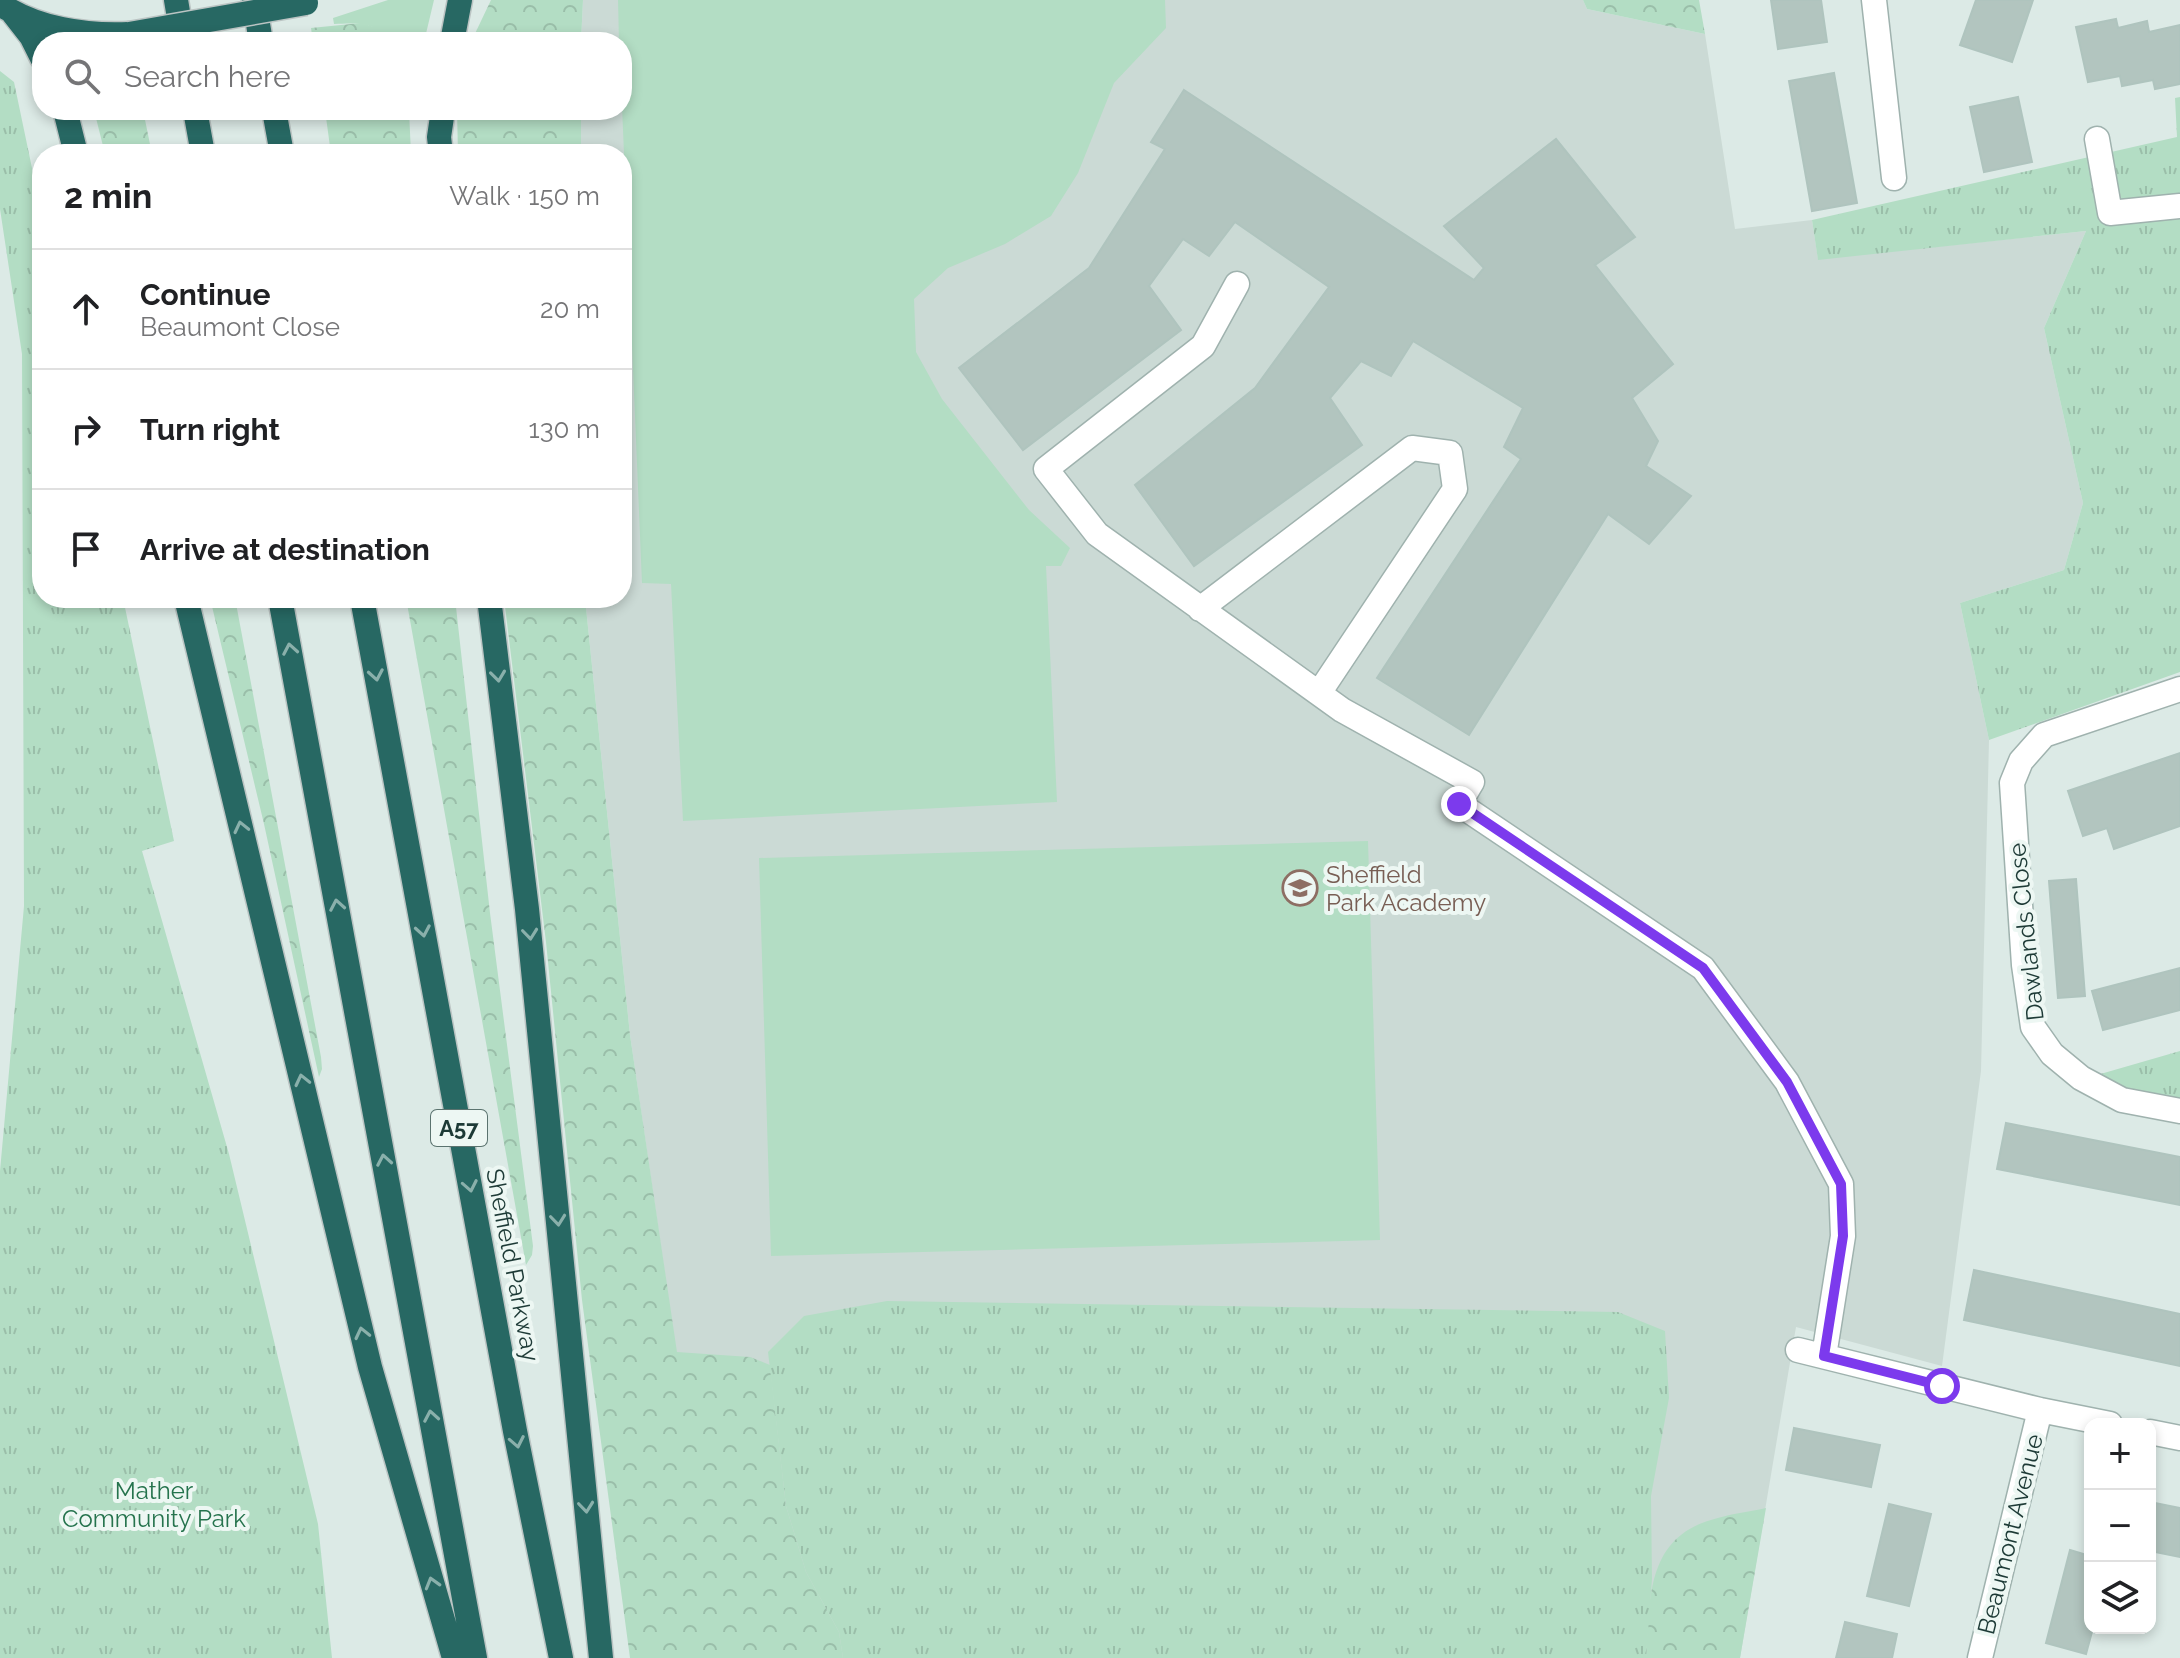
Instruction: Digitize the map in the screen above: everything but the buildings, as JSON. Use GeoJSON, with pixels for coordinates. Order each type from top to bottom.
{"type":"FeatureCollection","features":[{"type":"Feature","properties":{"kind":"highway"},"geometry":{"type":"LineString","coordinates":[[176,0],[181,32]]}},
{"type":"Feature","properties":{"kind":"highway"},"geometry":{"type":"LineString","coordinates":[[254,0],[259,32]]}},
{"type":"Feature","properties":{"kind":"highway"},"geometry":{"type":"LineString","coordinates":[[453,32],[460,0]]}},
{"type":"Feature","properties":{"kind":"highway"},"geometry":{"type":"LineString","coordinates":[[141,32],[314,2]]}},
{"type":"Feature","properties":{"kind":"highway"},"geometry":{"type":"LineString","coordinates":[[6,8],[74,32]]}},
{"type":"Feature","properties":{"kind":"highway"},"geometry":{"type":"LineString","coordinates":[[6,8],[32,38]]}},
{"type":"Feature","properties":{"kind":"highway"},"geometry":{"type":"LineString","coordinates":[[68,120],[74,144]]}},
{"type":"Feature","properties":{"kind":"highway"},"geometry":{"type":"LineString","coordinates":[[197,120],[201,144]]}},
{"type":"Feature","properties":{"kind":"highway"},"geometry":{"type":"LineString","coordinates":[[276,120],[280,144]]}},
{"type":"Feature","properties":{"kind":"highway"},"geometry":{"type":"LineString","coordinates":[[440,144],[442,120]]}},
{"type":"Feature","properties":{"kind":"highway"},"geometry":{"type":"LineString","coordinates":[[188,608],[370,1367],[454,1658]]}},
{"type":"Feature","properties":{"kind":"highway"},"geometry":{"type":"LineString","coordinates":[[282,608],[475,1658]]}},
{"type":"Feature","properties":{"kind":"highway","name":"Sheffield Parkway"},"geometry":{"type":"LineString","coordinates":[[364,608],[515,1431],[561,1658]]}},
{"type":"Feature","properties":{"kind":"highway"},"geometry":{"type":"LineString","coordinates":[[490,608],[527,909],[601,1658]]}},
{"type":"Feature","properties":{"kind":"street"},"geometry":{"type":"LineString","coordinates":[[1874,0],[1894,178]]}},
{"type":"Feature","properties":{"kind":"street"},"geometry":{"type":"LineString","coordinates":[[2097,139],[2110,213],[2180,206]]}},
{"type":"Feature","properties":{"kind":"street"},"geometry":{"type":"LineString","coordinates":[[1237,284],[1203,346],[1046,469],[1097,534],[1342,710],[1472,782],[1459,804],[1703,968],[1787,1082],[1841,1184],[1843,1236],[1824,1356]]}},
{"type":"Feature","properties":{"kind":"street"},"geometry":{"type":"LineString","coordinates":[[1200,609],[1412,448],[1450,453],[1455,489],[1319,693]]}},
{"type":"Feature","properties":{"kind":"street","name":"Dawlands Close"},"geometry":{"type":"LineString","coordinates":[[2180,689],[2044,735],[2021,761],[2012,783],[2024,965],[2033,1027],[2052,1054],[2081,1078],[2122,1100],[2180,1111]]}},
{"type":"Feature","properties":{"kind":"street"},"geometry":{"type":"LineString","coordinates":[[1798,1350],[2084,1419]]}},
{"type":"Feature","properties":{"kind":"street","name":"Beaumont Avenue"},"geometry":{"type":"LineString","coordinates":[[1980,1658],[2040,1410]]}},
{"type":"Feature","properties":{"kind":"street"},"geometry":{"type":"LineString","coordinates":[[2156,1433],[2180,1438]]}},
{"type":"Feature","properties":{"kind":"shaded area","name":"Sheffield Park Academy"},"geometry":{"type":"Polygon","coordinates":[[[583,0],[1583,0],[1587,9],[1705,34],[1735,229],[1812,220],[1818,259],[2086,231],[2044,328],[2083,503],[2064,570],[1960,603],[1989,740],[1981,1071],[1942,1366],[1796,1327],[1740,1658],[762,1658],[682,1391],[630,1035],[586,608],[632,608],[632,144],[581,144],[581,120],[632,120],[632,32],[581,32],[583,0]]]}},
{"type":"Feature","properties":{"kind":"green space"},"geometry":{"type":"Polygon","coordinates":[[[388,0],[434,0],[426,32],[381,32],[366,25],[334,24],[333,18],[388,0]]]}},
{"type":"Feature","properties":{"kind":"green space"},"geometry":{"type":"Polygon","coordinates":[[[491,0],[583,0],[581,32],[476,32],[491,0]]]}},
{"type":"Feature","properties":{"kind":"green space"},"geometry":{"type":"Polygon","coordinates":[[[618,0],[1165,0],[1166,28],[1114,83],[1078,173],[1051,216],[1005,244],[948,268],[914,299],[916,352],[942,399],[1029,510],[1070,548],[1061,566],[1046,566],[1057,802],[683,821],[671,584],[642,583],[632,344],[632,144],[624,144],[623,120],[632,120],[632,32],[619,32],[618,0]]]}},
{"type":"Feature","properties":{"kind":"green space"},"geometry":{"type":"Polygon","coordinates":[[[1583,0],[1699,0],[1705,34],[1587,9],[1583,0]]]}},
{"type":"Feature","properties":{"kind":"green space"},"geometry":{"type":"Polygon","coordinates":[[[361,23],[384,32],[312,32],[311,28],[361,23]]]}},
{"type":"Feature","properties":{"kind":"green space","name":"Mather Community Park"},"geometry":{"type":"Polygon","coordinates":[[[0,71],[14,82],[32,168],[32,608],[125,608],[174,841],[142,851],[229,1154],[318,1524],[332,1658],[0,1658],[0,1171],[24,906],[22,354],[0,209],[0,71]]]}},
{"type":"Feature","properties":{"kind":"green space"},"geometry":{"type":"Polygon","coordinates":[[[2180,97],[2180,672],[1989,740],[1960,603],[2064,570],[2083,503],[2044,328],[2086,231],[1818,260],[1812,220],[2177,137],[2175,98],[2180,97]]]}},
{"type":"Feature","properties":{"kind":"green space"},"geometry":{"type":"Polygon","coordinates":[[[96,120],[145,120],[150,144],[102,144],[96,120]]]}},
{"type":"Feature","properties":{"kind":"green space"},"geometry":{"type":"Polygon","coordinates":[[[326,120],[409,120],[411,144],[330,144],[326,120]]]}},
{"type":"Feature","properties":{"kind":"green space"},"geometry":{"type":"Polygon","coordinates":[[[457,120],[581,120],[581,144],[458,144],[457,120]]]}},
{"type":"Feature","properties":{"kind":"green space"},"geometry":{"type":"Polygon","coordinates":[[[212,608],[237,608],[321,1057],[319,1077],[264,824],[212,608]]]}},
{"type":"Feature","properties":{"kind":"green space"},"geometry":{"type":"Polygon","coordinates":[[[408,608],[456,608],[490,913],[533,1246],[526,1265],[408,608]]]}},
{"type":"Feature","properties":{"kind":"green space"},"geometry":{"type":"Polygon","coordinates":[[[505,608],[586,608],[630,1035],[677,1352],[750,1357],[770,1365],[786,1506],[806,1572],[839,1632],[843,1658],[630,1658],[582,1300],[546,942],[505,608]]]}},
{"type":"Feature","properties":{"kind":"green space"},"geometry":{"type":"Polygon","coordinates":[[[1368,841],[1380,1240],[771,1256],[759,858],[1368,841]]]}},
{"type":"Feature","properties":{"kind":"green space"},"geometry":{"type":"Polygon","coordinates":[[[2180,1051],[2180,1115],[2097,1075],[2180,1051]]]}},
{"type":"Feature","properties":{"kind":"green space"},"geometry":{"type":"Polygon","coordinates":[[[887,1301],[1618,1312],[1665,1331],[1669,1398],[1651,1496],[1652,1579],[1646,1658],[843,1658],[839,1632],[806,1572],[786,1506],[768,1352],[804,1316],[887,1301]]]}},
{"type":"Feature","properties":{"kind":"green space"},"geometry":{"type":"Polygon","coordinates":[[[1766,1508],[1740,1658],[1646,1658],[1655,1575],[1662,1557],[1674,1542],[1689,1529],[1711,1520],[1766,1508]]]}},
{"type":"Feature","properties":{"kind":"place","name":"Sheffield Park Academy"},"geometry":{"type":"Point","coordinates":[1300,888]}},
{"type":"Feature","properties":{"kind":"route"},"geometry":{"type":"LineString","coordinates":[[1459,804],[1703,968],[1787,1082],[1841,1184],[1843,1236],[1824,1356],[1942,1386]]}}]}
